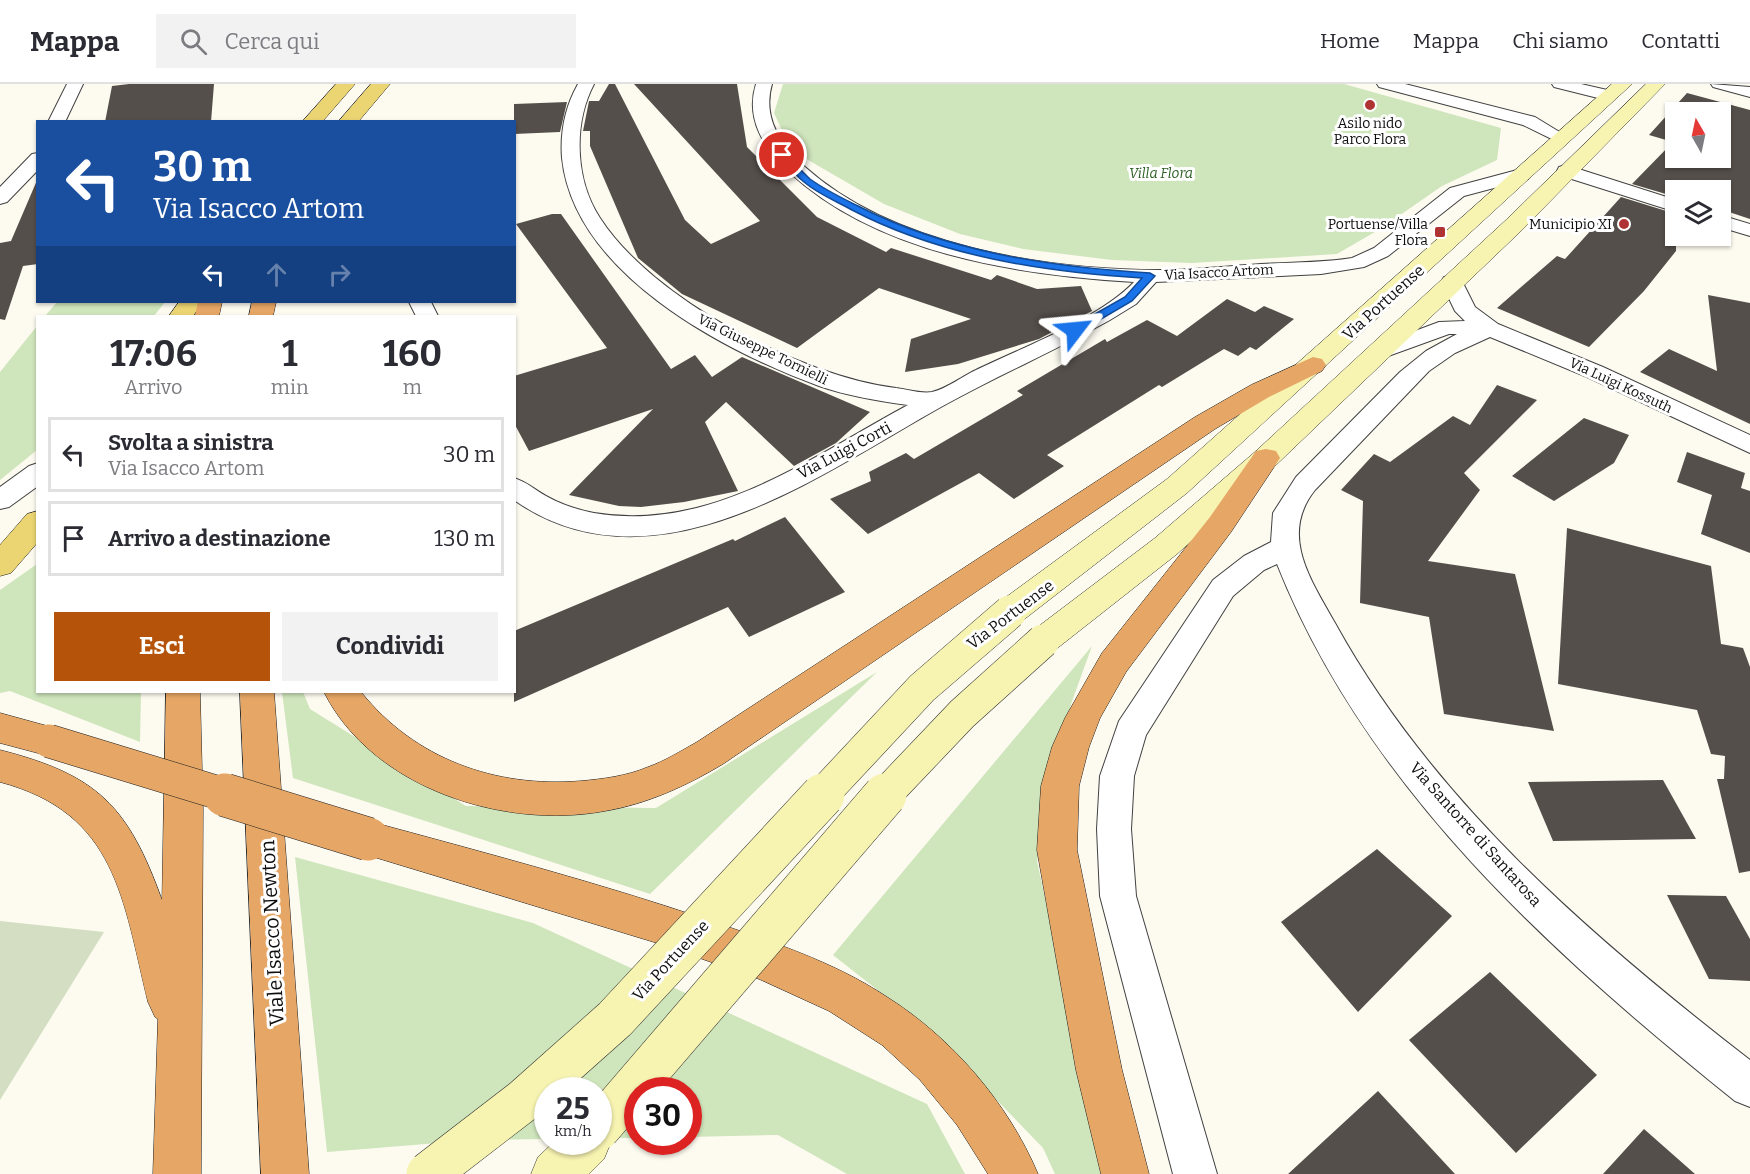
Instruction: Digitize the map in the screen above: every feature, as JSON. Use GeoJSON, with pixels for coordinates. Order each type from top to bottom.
{"type":"FeatureCollection","features":[{"type":"Feature","properties":{"kind":"highway"},"geometry":{"type":"LineString","coordinates":[[342,693],[351,709],[385,745],[405,759],[460,783],[531,798],[562,799],[619,792],[646,785],[710,753],[1180,438],[1242,400],[1313,365]]}},
{"type":"Feature","properties":{"kind":"highway"},"geometry":{"type":"LineString","coordinates":[[1125,1174],[1099,1070],[1057,849],[1056,813],[1061,778],[1076,731],[1122,653],[1266,458]]}},
{"type":"Feature","properties":{"kind":"highway"},"geometry":{"type":"LineString","coordinates":[[177,1174],[184,808],[183,693]]}},
{"type":"Feature","properties":{"kind":"highway","name":"Viale Isacco Newton"},"geometry":{"type":"LineString","coordinates":[[257,693],[285,1174]]}},
{"type":"Feature","properties":{"kind":"highway"},"geometry":{"type":"LineString","coordinates":[[0,728],[368,839],[641,917],[828,985],[921,1050],[968,1102],[996,1141],[1014,1174]]}},
{"type":"Feature","properties":{"kind":"highway"},"geometry":{"type":"LineString","coordinates":[[0,766],[34,775],[76,797],[93,810],[110,831],[131,871],[140,897],[180,1035]]}},
{"type":"Feature","properties":{"kind":"main road"},"geometry":{"type":"LineString","coordinates":[[313,120],[346,84]]}},
{"type":"Feature","properties":{"kind":"main road"},"geometry":{"type":"LineString","coordinates":[[349,120],[381,84]]}},
{"type":"Feature","properties":{"kind":"main road","name":"Via Portuense"},"geometry":{"type":"LineString","coordinates":[[612,1113],[786,908],[937,737],[991,683],[1166,546],[1266,458],[1380,352],[1656,84]]}},
{"type":"Feature","properties":{"kind":"main road","name":"Via Portuense"},"geometry":{"type":"LineString","coordinates":[[428,1174],[515,1109],[577,1057],[615,1019],[915,695],[978,637],[1153,506],[1313,365],[1617,90]]}},
{"type":"Feature","properties":{"kind":"main road"},"geometry":{"type":"LineString","coordinates":[[0,565],[36,524]]}},
{"type":"Feature","properties":{"kind":"main road"},"geometry":{"type":"LineString","coordinates":[[555,1174],[574,1155]]}},
{"type":"Feature","properties":{"kind":"street"},"geometry":{"type":"LineString","coordinates":[[57,120],[75,84]]}},
{"type":"Feature","properties":{"kind":"street","name":"Via Giuseppe Tornielli"},"geometry":{"type":"LineString","coordinates":[[586,84],[575,108],[571,132],[571,155],[577,189],[596,228],[634,273],[720,330],[813,375],[855,388],[935,400]]}},
{"type":"Feature","properties":{"kind":"street","name":"Via Isacco Artom"},"geometry":{"type":"LineString","coordinates":[[764,84],[760,100],[761,116],[766,131],[782,155],[807,181],[861,213],[924,238],[976,253],[1057,268],[1150,276],[1357,262],[1381,252],[1457,192],[1521,175]]}},
{"type":"Feature","properties":{"kind":"street"},"geometry":{"type":"LineString","coordinates":[[1385,84],[1529,121],[1562,139]]}},
{"type":"Feature","properties":{"kind":"street"},"geometry":{"type":"LineString","coordinates":[[1560,84],[1617,90]]}},
{"type":"Feature","properties":{"kind":"street"},"geometry":{"type":"LineString","coordinates":[[1719,84],[1750,92]]}},
{"type":"Feature","properties":{"kind":"street"},"geometry":{"type":"LineString","coordinates":[[0,198],[36,160]]}},
{"type":"Feature","properties":{"kind":"street"},"geometry":{"type":"LineString","coordinates":[[1566,171],[1665,202]]}},
{"type":"Feature","properties":{"kind":"street"},"geometry":{"type":"LineString","coordinates":[[1731,224],[1750,230]]}},
{"type":"Feature","properties":{"kind":"street","name":"Via Luigi Corti"},"geometry":{"type":"LineString","coordinates":[[516,487],[545,507],[595,523],[653,524],[697,518],[728,508],[763,494],[935,400],[1120,305],[1150,276]]}},
{"type":"Feature","properties":{"kind":"street","name":"Via Luigi Kossuth"},"geometry":{"type":"LineString","coordinates":[[1452,282],[1466,311],[1490,329],[1595,372],[1750,445]]}},
{"type":"Feature","properties":{"kind":"street","name":"Via Luigi Kossuth"},"geometry":{"type":"LineString","coordinates":[[1380,352],[1447,327],[1466,326],[1490,329]]}},
{"type":"Feature","properties":{"kind":"street","name":"Via Santorre di Santarosa"},"geometry":{"type":"LineString","coordinates":[[1490,329],[1434,356],[1300,489],[1286,515],[1286,547],[1320,626],[1348,674],[1397,745],[1457,819],[1539,905],[1587,951],[1750,1086]]}},
{"type":"Feature","properties":{"kind":"street"},"geometry":{"type":"LineString","coordinates":[[0,500],[36,473]]}},
{"type":"Feature","properties":{"kind":"street"},"geometry":{"type":"LineString","coordinates":[[1195,1174],[1118,896],[1114,829],[1117,776],[1131,731],[1223,588],[1254,563],[1286,547]]}},
{"type":"Feature","properties":{"kind":"green space","name":"Villa Flora"},"geometry":{"type":"Polygon","coordinates":[[[783,84],[1344,84],[1501,128],[1497,160],[1442,186],[1380,229],[1337,254],[1192,263],[1112,260],[1023,249],[960,234],[884,204],[791,150],[774,113],[783,84]]]}},
{"type":"Feature","properties":{"kind":"green space"},"geometry":{"type":"Polygon","coordinates":[[[56,303],[164,303],[155,315],[46,315],[56,303]]]}},
{"type":"Feature","properties":{"kind":"green space"},"geometry":{"type":"Polygon","coordinates":[[[36,327],[36,451],[0,480],[0,372],[36,327]]]}},
{"type":"Feature","properties":{"kind":"green space"},"geometry":{"type":"Polygon","coordinates":[[[36,565],[36,693],[141,693],[140,742],[10,691],[0,693],[0,590],[36,565]]]}},
{"type":"Feature","properties":{"kind":"green space"},"geometry":{"type":"Polygon","coordinates":[[[1092,646],[1071,704],[1037,861],[1104,1174],[1055,1174],[1043,1148],[932,1033],[833,955],[1092,646]]]}},
{"type":"Feature","properties":{"kind":"green space"},"geometry":{"type":"Polygon","coordinates":[[[877,672],[650,894],[293,778],[282,693],[303,693],[310,709],[466,806],[656,808],[877,672]]]}},
{"type":"Feature","properties":{"kind":"green space"},"geometry":{"type":"Polygon","coordinates":[[[295,857],[533,923],[927,1104],[965,1174],[847,1174],[778,1135],[702,1137],[702,1077],[624,1077],[624,1138],[612,1138],[612,1077],[534,1077],[534,1139],[475,1140],[327,1152],[295,857]]]}},
{"type":"Feature","properties":{"kind":"green space"},"geometry":{"type":"Polygon","coordinates":[[[0,921],[104,932],[0,1100],[0,921]]]}},
{"type":"Feature","properties":{"kind":"building"},"geometry":{"type":"Polygon","coordinates":[[[214,84],[211,120],[105,120],[112,86],[214,84]]]}},
{"type":"Feature","properties":{"kind":"building"},"geometry":{"type":"Polygon","coordinates":[[[609,84],[615,84],[685,220],[711,244],[760,221],[634,84],[737,84],[747,147],[817,217],[886,252],[891,248],[991,280],[997,275],[1037,289],[1081,286],[1092,311],[1039,339],[958,364],[905,372],[911,339],[971,319],[879,288],[797,348],[682,294],[638,258],[590,146],[590,131],[583,131],[589,101],[599,101],[609,84]]]}},
{"type":"Feature","properties":{"kind":"building"},"geometry":{"type":"Polygon","coordinates":[[[1687,93],[1720,102],[1679,102],[1687,93]]]}},
{"type":"Feature","properties":{"kind":"building"},"geometry":{"type":"Polygon","coordinates":[[[567,102],[560,132],[516,134],[514,104],[567,102]]]}},
{"type":"Feature","properties":{"kind":"building"},"geometry":{"type":"Polygon","coordinates":[[[1731,105],[1750,110],[1750,219],[1731,213],[1731,180],[1665,180],[1665,194],[1632,184],[1665,150],[1665,168],[1731,168],[1731,105]]]}},
{"type":"Feature","properties":{"kind":"building"},"geometry":{"type":"Polygon","coordinates":[[[1665,117],[1665,140],[1649,135],[1665,117]]]}},
{"type":"Feature","properties":{"kind":"building"},"geometry":{"type":"Polygon","coordinates":[[[36,183],[36,264],[23,266],[5,320],[0,319],[0,243],[11,241],[36,183]]]}},
{"type":"Feature","properties":{"kind":"building"},"geometry":{"type":"Polygon","coordinates":[[[1621,197],[1665,211],[1665,246],[1676,246],[1676,251],[1644,291],[1589,347],[1497,308],[1557,256],[1565,259],[1621,197]]]}},
{"type":"Feature","properties":{"kind":"building"},"geometry":{"type":"Polygon","coordinates":[[[552,214],[561,214],[671,369],[695,355],[712,377],[742,357],[870,412],[836,443],[794,466],[726,402],[705,422],[738,491],[684,502],[641,507],[619,506],[569,495],[653,409],[529,451],[516,427],[516,375],[607,348],[516,224],[552,214]]]}},
{"type":"Feature","properties":{"kind":"building"},"geometry":{"type":"Polygon","coordinates":[[[1708,295],[1750,303],[1750,424],[1640,372],[1669,349],[1717,371],[1708,295]]]}},
{"type":"Feature","properties":{"kind":"building"},"geometry":{"type":"Polygon","coordinates":[[[1227,299],[1255,312],[1264,306],[1294,319],[1256,350],[1250,347],[1238,356],[1224,349],[1162,387],[1159,385],[1047,455],[1064,466],[1014,499],[979,473],[868,534],[830,499],[871,481],[869,472],[906,453],[914,459],[1023,395],[1017,391],[1105,339],[1107,342],[1147,320],[1177,336],[1227,299]]]}},
{"type":"Feature","properties":{"kind":"building"},"geometry":{"type":"Polygon","coordinates":[[[1497,385],[1537,400],[1464,473],[1480,490],[1428,561],[1515,574],[1554,731],[1444,714],[1429,617],[1360,603],[1363,501],[1341,490],[1374,454],[1390,462],[1453,416],[1470,425],[1497,385]]]}},
{"type":"Feature","properties":{"kind":"building"},"geometry":{"type":"Polygon","coordinates":[[[1584,418],[1629,435],[1614,463],[1554,501],[1512,476],[1584,418]]]}},
{"type":"Feature","properties":{"kind":"building"},"geometry":{"type":"Polygon","coordinates":[[[1687,452],[1745,473],[1741,488],[1750,491],[1750,553],[1701,534],[1712,495],[1677,482],[1687,452]]]}},
{"type":"Feature","properties":{"kind":"building"},"geometry":{"type":"Polygon","coordinates":[[[785,517],[845,592],[749,637],[728,607],[514,702],[516,630],[733,539],[735,541],[785,517]]]}},
{"type":"Feature","properties":{"kind":"building"},"geometry":{"type":"Polygon","coordinates":[[[1567,528],[1711,566],[1721,644],[1743,648],[1750,667],[1750,871],[1739,873],[1717,779],[1724,779],[1725,756],[1711,754],[1697,710],[1558,684],[1567,528]]]}},
{"type":"Feature","properties":{"kind":"building"},"geometry":{"type":"Polygon","coordinates":[[[1663,780],[1696,839],[1553,841],[1528,782],[1663,780]]]}},
{"type":"Feature","properties":{"kind":"building"},"geometry":{"type":"Polygon","coordinates":[[[1377,849],[1452,916],[1358,1012],[1281,922],[1377,849]]]}},
{"type":"Feature","properties":{"kind":"building"},"geometry":{"type":"Polygon","coordinates":[[[1667,895],[1726,896],[1750,939],[1750,981],[1709,979],[1667,895]]]}},
{"type":"Feature","properties":{"kind":"building"},"geometry":{"type":"Polygon","coordinates":[[[1490,972],[1597,1075],[1516,1153],[1409,1040],[1490,972]]]}},
{"type":"Feature","properties":{"kind":"building"},"geometry":{"type":"Polygon","coordinates":[[[1378,1091],[1455,1174],[1288,1174],[1378,1091]]]}},
{"type":"Feature","properties":{"kind":"building"},"geometry":{"type":"Polygon","coordinates":[[[1644,1129],[1695,1174],[1603,1174],[1644,1129]]]}},
{"type":"Feature","properties":{"kind":"place","name":"Asilo nido Parco Flora"},"geometry":{"type":"Point","coordinates":[1370,105]}},
{"type":"Feature","properties":{"kind":"place","name":"Municipio XI"},"geometry":{"type":"Point","coordinates":[1624,224]}},
{"type":"Feature","properties":{"kind":"place","name":"Portuense/Villa Flora"},"geometry":{"type":"Point","coordinates":[1440,232]}},
{"type":"Feature","properties":{"kind":"route"},"geometry":{"type":"LineString","coordinates":[[782,155],[807,181],[861,213],[934,242],[976,253],[1057,268],[1150,276],[1120,305],[1075,330]]}}]}
